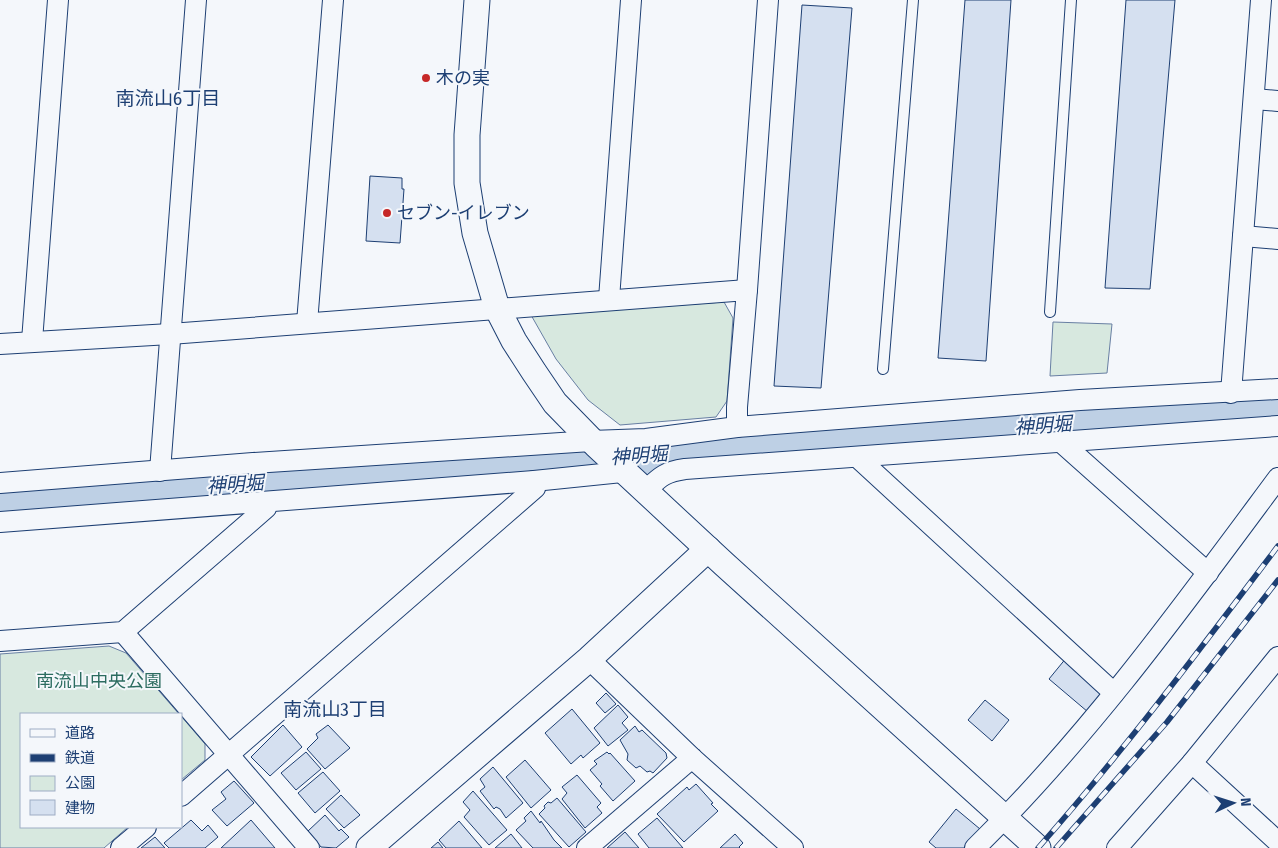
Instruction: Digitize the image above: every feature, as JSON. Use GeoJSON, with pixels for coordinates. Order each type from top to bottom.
{"type":"FeatureCollection","features":[{"type":"Feature","properties":{"kind":"street"},"geometry":{"type":"LineString","coordinates":[[32,342],[58,0]]}},
{"type":"Feature","properties":{"kind":"street"},"geometry":{"type":"LineString","coordinates":[[160,471],[196,0]]}},
{"type":"Feature","properties":{"kind":"street"},"geometry":{"type":"LineString","coordinates":[[307,322],[333,0]]}},
{"type":"Feature","properties":{"kind":"street"},"geometry":{"type":"LineString","coordinates":[[477,0],[467,135],[467,183],[475,233],[497,308],[514,340],[555,404],[708,549],[1038,848]]}},
{"type":"Feature","properties":{"kind":"street"},"geometry":{"type":"LineString","coordinates":[[609,299],[631,0]]}},
{"type":"Feature","properties":{"kind":"street"},"geometry":{"type":"LineString","coordinates":[[737,427],[768,0]]}},
{"type":"Feature","properties":{"kind":"street"},"geometry":{"type":"LineString","coordinates":[[1231,393],[1261,0]]}},
{"type":"Feature","properties":{"kind":"street"},"geometry":{"type":"LineString","coordinates":[[1254,99],[1278,101]]}},
{"type":"Feature","properties":{"kind":"street"},"geometry":{"type":"LineString","coordinates":[[1243,236],[1278,239]]}},
{"type":"Feature","properties":{"kind":"street"},"geometry":{"type":"LineString","coordinates":[[0,344],[170,334],[307,322],[746,290]]}},
{"type":"Feature","properties":{"kind":"street"},"geometry":{"type":"LineString","coordinates":[[0,483],[594,443],[646,439],[737,427],[1080,400],[1231,393],[1278,388]]}},
{"type":"Feature","properties":{"kind":"street"},"geometry":{"type":"LineString","coordinates":[[645,491],[661,476],[670,472],[1278,426]]}},
{"type":"Feature","properties":{"kind":"street"},"geometry":{"type":"LineString","coordinates":[[1062,442],[1208,573]]}},
{"type":"Feature","properties":{"kind":"street"},"geometry":{"type":"LineString","coordinates":[[857,457],[1114,693]]}},
{"type":"Feature","properties":{"kind":"street"},"geometry":{"type":"LineString","coordinates":[[0,522],[534,481],[622,472],[622,469]]}},
{"type":"Feature","properties":{"kind":"street"},"geometry":{"type":"LineString","coordinates":[[975,848],[1004,819],[1114,693],[1166,630],[1278,478]]}},
{"type":"Feature","properties":{"kind":"street"},"geometry":{"type":"LineString","coordinates":[[182,795],[535,488],[534,481]]}},
{"type":"Feature","properties":{"kind":"street"},"geometry":{"type":"LineString","coordinates":[[0,641],[123,632],[266,508],[266,502]]}},
{"type":"Feature","properties":{"kind":"street"},"geometry":{"type":"LineString","coordinates":[[369,848],[588,659],[708,549]]}},
{"type":"Feature","properties":{"kind":"street"},"geometry":{"type":"LineString","coordinates":[[123,632],[309,848]]}},
{"type":"Feature","properties":{"kind":"street"},"geometry":{"type":"LineString","coordinates":[[1117,848],[1192,763],[1278,657]]}},
{"type":"Feature","properties":{"kind":"street"},"geometry":{"type":"LineString","coordinates":[[588,659],[692,758],[792,848]]}},
{"type":"Feature","properties":{"kind":"street"},"geometry":{"type":"LineString","coordinates":[[587,848],[692,758]]}},
{"type":"Feature","properties":{"kind":"street"},"geometry":{"type":"LineString","coordinates":[[1192,763],[1278,842]]}},
{"type":"Feature","properties":{"kind":"street"},"geometry":{"type":"LineString","coordinates":[[121,848],[145,828]]}},
{"type":"Feature","properties":{"kind":"lane"},"geometry":{"type":"LineString","coordinates":[[883,369],[913,0]]}},
{"type":"Feature","properties":{"kind":"lane"},"geometry":{"type":"LineString","coordinates":[[1050,312],[1071,0]]}},
{"type":"Feature","properties":{"kind":"green space"},"geometry":{"type":"Polygon","coordinates":[[[724,302],[733,318],[727,401],[716,417],[620,425],[588,400],[556,359],[531,315],[724,302]]]}},
{"type":"Feature","properties":{"kind":"green space"},"geometry":{"type":"Polygon","coordinates":[[[1053,322],[1112,324],[1107,373],[1050,376],[1053,322]]]}},
{"type":"Feature","properties":{"kind":"green space","name":"南流山中央公園"},"geometry":{"type":"Polygon","coordinates":[[[109,646],[126,653],[178,713],[20,713],[20,828],[127,828],[104,848],[0,848],[0,654],[109,646]]]}},
{"type":"Feature","properties":{"kind":"green space","name":"南流山中央公園"},"geometry":{"type":"Polygon","coordinates":[[[182,717],[205,744],[205,760],[182,779],[182,717]]]}},
{"type":"Feature","properties":{"kind":"building"},"geometry":{"type":"Polygon","coordinates":[[[965,0],[1011,0],[986,361],[938,358],[965,0]]]}},
{"type":"Feature","properties":{"kind":"building"},"geometry":{"type":"Polygon","coordinates":[[[1126,0],[1175,0],[1150,289],[1105,288],[1126,0]]]}},
{"type":"Feature","properties":{"kind":"building"},"geometry":{"type":"Polygon","coordinates":[[[802,5],[852,8],[821,388],[774,386],[802,5]]]}},
{"type":"Feature","properties":{"kind":"building"},"geometry":{"type":"Polygon","coordinates":[[[370,176],[402,178],[402,189],[404,189],[400,243],[366,241],[370,176]]]}},
{"type":"Feature","properties":{"kind":"building"},"geometry":{"type":"Polygon","coordinates":[[[1067,657],[1106,690],[1088,712],[1049,679],[1067,657]]]}},
{"type":"Feature","properties":{"kind":"building"},"geometry":{"type":"Polygon","coordinates":[[[606,693],[616,704],[605,713],[596,703],[606,693]]]}},
{"type":"Feature","properties":{"kind":"building"},"geometry":{"type":"Polygon","coordinates":[[[985,700],[1009,720],[992,741],[968,720],[985,700]]]}},
{"type":"Feature","properties":{"kind":"building"},"geometry":{"type":"Polygon","coordinates":[[[618,705],[628,717],[622,723],[628,730],[608,746],[594,728],[618,705]]]}},
{"type":"Feature","properties":{"kind":"building"},"geometry":{"type":"Polygon","coordinates":[[[572,709],[600,743],[583,758],[581,755],[571,764],[545,733],[572,709]]]}},
{"type":"Feature","properties":{"kind":"building"},"geometry":{"type":"Polygon","coordinates":[[[283,725],[302,747],[270,776],[251,757],[283,725]]]}},
{"type":"Feature","properties":{"kind":"building"},"geometry":{"type":"Polygon","coordinates":[[[328,725],[350,748],[325,769],[307,749],[318,738],[316,734],[328,725]]]}},
{"type":"Feature","properties":{"kind":"building"},"geometry":{"type":"Polygon","coordinates":[[[635,726],[639,732],[642,730],[666,753],[667,758],[653,773],[647,772],[640,766],[636,768],[627,760],[628,754],[620,740],[635,726]]]}},
{"type":"Feature","properties":{"kind":"building"},"geometry":{"type":"Polygon","coordinates":[[[306,752],[321,769],[296,790],[281,773],[306,752]]]}},
{"type":"Feature","properties":{"kind":"building"},"geometry":{"type":"Polygon","coordinates":[[[607,752],[635,781],[613,801],[600,786],[602,784],[590,770],[597,764],[594,761],[607,752]]]}},
{"type":"Feature","properties":{"kind":"building"},"geometry":{"type":"Polygon","coordinates":[[[525,760],[551,790],[531,808],[506,777],[525,760]]]}},
{"type":"Feature","properties":{"kind":"building"},"geometry":{"type":"Polygon","coordinates":[[[493,767],[523,803],[506,818],[500,809],[496,807],[494,809],[480,791],[485,787],[480,779],[493,767]]]}},
{"type":"Feature","properties":{"kind":"building"},"geometry":{"type":"Polygon","coordinates":[[[323,772],[340,791],[315,813],[298,793],[323,772]]]}},
{"type":"Feature","properties":{"kind":"building"},"geometry":{"type":"Polygon","coordinates":[[[577,775],[601,803],[597,807],[602,813],[585,828],[562,799],[567,793],[562,787],[577,775]]]}},
{"type":"Feature","properties":{"kind":"building"},"geometry":{"type":"Polygon","coordinates":[[[234,781],[254,803],[227,826],[212,810],[226,799],[221,792],[234,781]]]}},
{"type":"Feature","properties":{"kind":"building"},"geometry":{"type":"Polygon","coordinates":[[[696,784],[718,811],[684,842],[657,814],[687,787],[689,790],[696,784]]]}},
{"type":"Feature","properties":{"kind":"building"},"geometry":{"type":"Polygon","coordinates":[[[473,791],[507,830],[489,845],[464,817],[470,810],[463,802],[473,791]]]}},
{"type":"Feature","properties":{"kind":"building"},"geometry":{"type":"Polygon","coordinates":[[[341,795],[360,815],[344,828],[326,809],[341,795]]]}},
{"type":"Feature","properties":{"kind":"building"},"geometry":{"type":"Polygon","coordinates":[[[557,798],[586,832],[569,847],[539,814],[548,802],[551,803],[557,798]]]}},
{"type":"Feature","properties":{"kind":"building"},"geometry":{"type":"Polygon","coordinates":[[[956,809],[980,829],[964,848],[936,848],[929,842],[956,809]]]}},
{"type":"Feature","properties":{"kind":"building"},"geometry":{"type":"Polygon","coordinates":[[[531,811],[562,848],[533,848],[516,830],[526,821],[524,818],[531,811]]]}},
{"type":"Feature","properties":{"kind":"building"},"geometry":{"type":"Polygon","coordinates":[[[325,815],[339,831],[341,829],[349,837],[336,848],[321,847],[308,831],[325,815]]]}},
{"type":"Feature","properties":{"kind":"building"},"geometry":{"type":"Polygon","coordinates":[[[657,818],[683,848],[649,848],[638,834],[657,818]]]}},
{"type":"Feature","properties":{"kind":"building"},"geometry":{"type":"Polygon","coordinates":[[[191,820],[202,831],[208,825],[218,837],[205,848],[169,848],[164,843],[191,820]]]}},
{"type":"Feature","properties":{"kind":"building"},"geometry":{"type":"Polygon","coordinates":[[[251,820],[275,848],[221,848],[251,820]]]}},
{"type":"Feature","properties":{"kind":"building"},"geometry":{"type":"Polygon","coordinates":[[[459,821],[482,848],[446,848],[439,840],[459,821]]]}},
{"type":"Feature","properties":{"kind":"building"},"geometry":{"type":"Polygon","coordinates":[[[625,832],[639,848],[607,848],[625,832]]]}},
{"type":"Feature","properties":{"kind":"building"},"geometry":{"type":"Polygon","coordinates":[[[511,834],[522,848],[495,848],[511,834]]]}},
{"type":"Feature","properties":{"kind":"building"},"geometry":{"type":"Polygon","coordinates":[[[735,834],[743,843],[740,848],[720,848],[735,834]]]}},
{"type":"Feature","properties":{"kind":"building"},"geometry":{"type":"Polygon","coordinates":[[[155,837],[165,848],[141,848],[155,837]]]}},
{"type":"Feature","properties":{"kind":"building"},"geometry":{"type":"Polygon","coordinates":[[[438,842],[443,848],[431,848],[438,842]]]}},
{"type":"Feature","properties":{"kind":"waterway","name":"神明堀"},"geometry":{"type":"LineString","coordinates":[[0,502],[1278,408]]}},
{"type":"Feature","properties":{"kind":"railway"},"geometry":{"type":"LineString","coordinates":[[1038,848],[1131,737],[1278,546]]}},
{"type":"Feature","properties":{"kind":"railway"},"geometry":{"type":"LineString","coordinates":[[1056,848],[1167,722],[1278,580]]}},
{"type":"Feature","properties":{"kind":"place","name":"木の実"},"geometry":{"type":"Point","coordinates":[426,78]}},
{"type":"Feature","properties":{"kind":"place","name":"セブン-イレブン"},"geometry":{"type":"Point","coordinates":[387,213]}},
{"type":"Feature","properties":{"kind":"district","name":"南流山6丁目"},"geometry":{"type":"Point","coordinates":[168,98]}},
{"type":"Feature","properties":{"kind":"district","name":"南流山3丁目"},"geometry":{"type":"Point","coordinates":[335,709]}}]}
